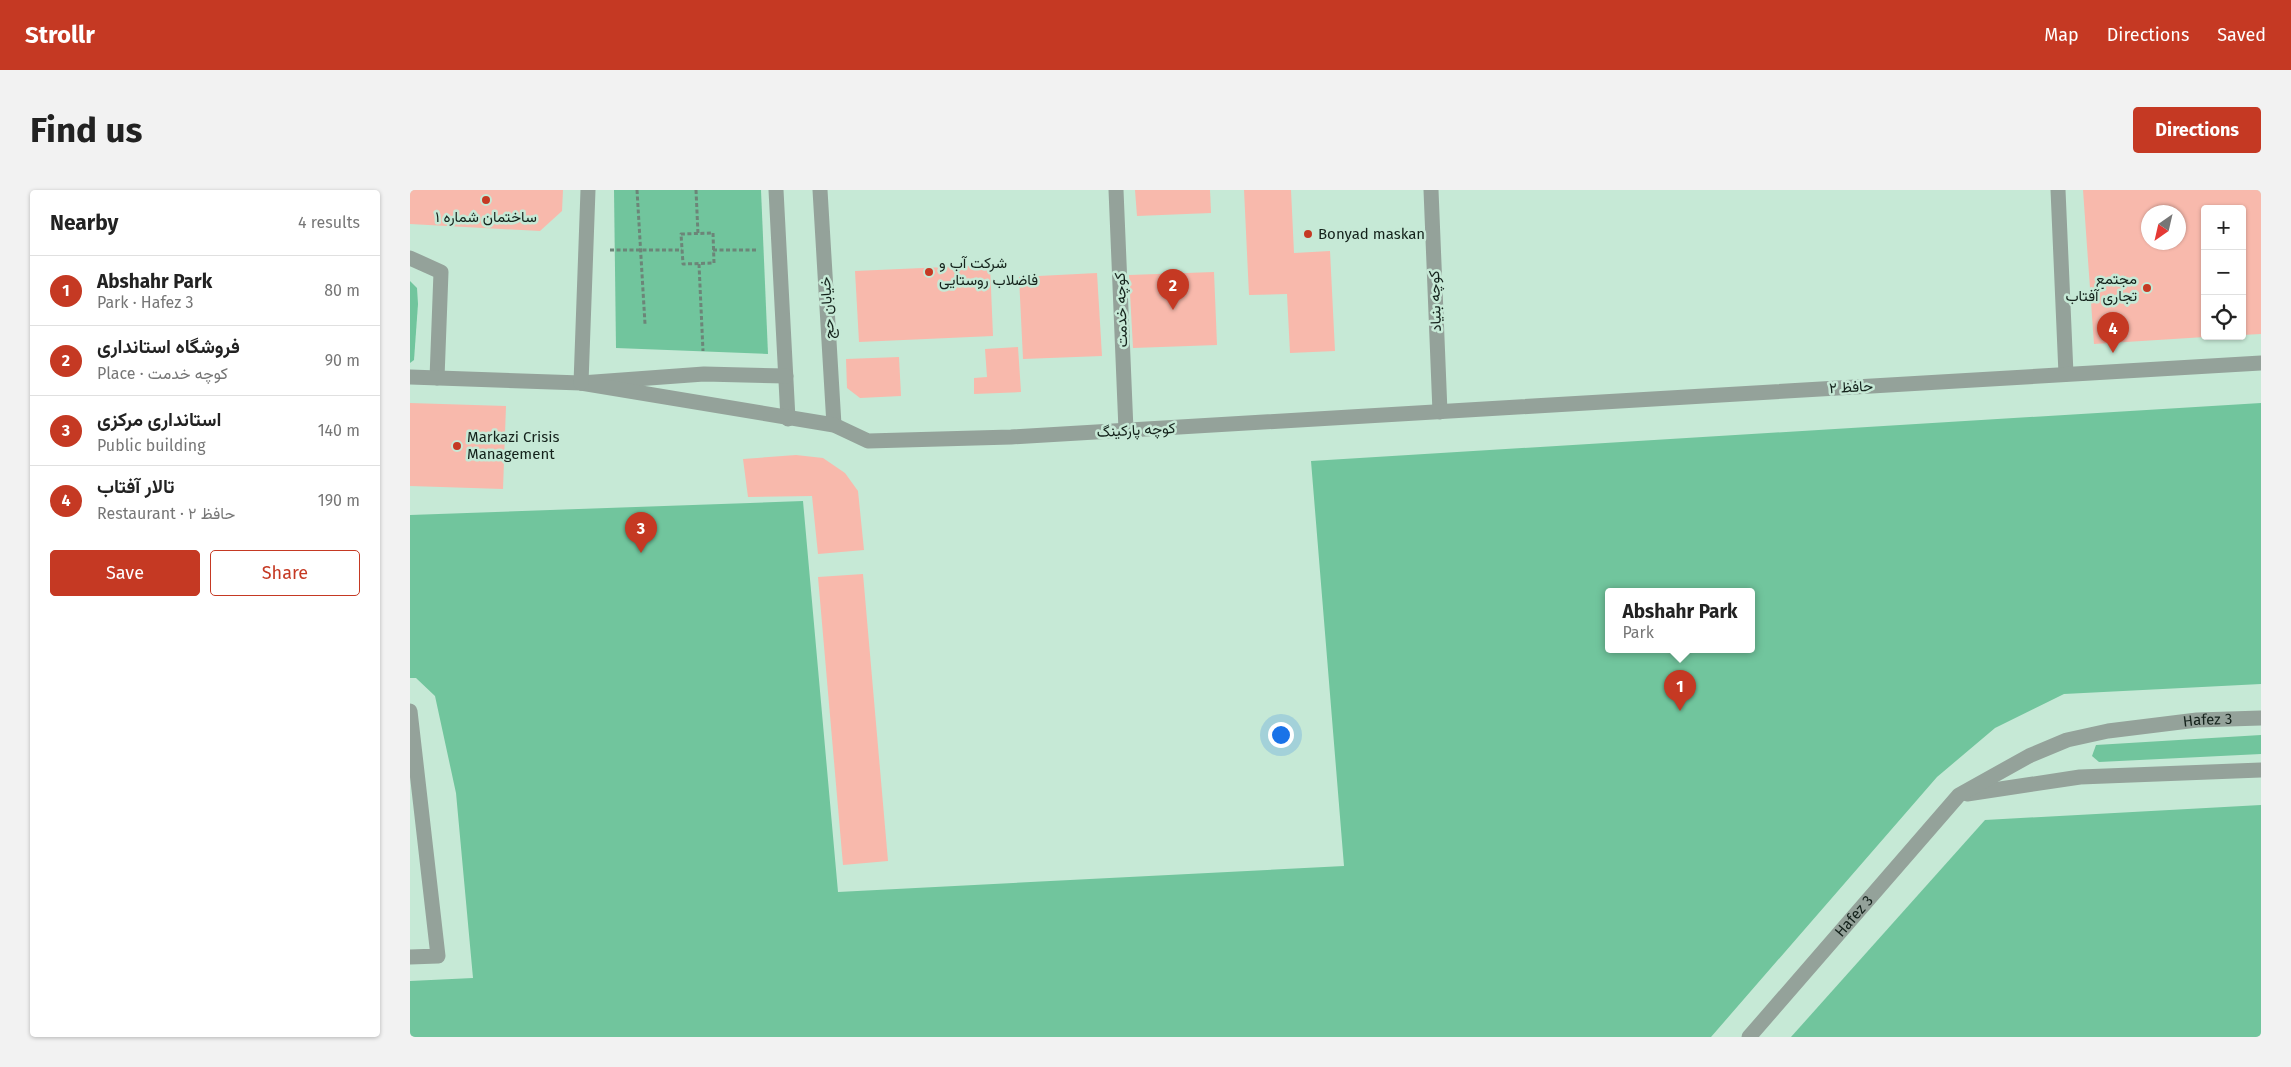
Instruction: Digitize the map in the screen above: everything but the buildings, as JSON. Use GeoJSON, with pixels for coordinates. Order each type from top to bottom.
{"type":"FeatureCollection","features":[{"type":"Feature","properties":{"kind":"street"},"geometry":{"type":"LineString","coordinates":[[581,383],[588,190]]}},
{"type":"Feature","properties":{"kind":"street"},"geometry":{"type":"LineString","coordinates":[[776,190],[788,419]]}},
{"type":"Feature","properties":{"kind":"street","name":"خیابان حج"},"geometry":{"type":"LineString","coordinates":[[820,190],[834,425]]}},
{"type":"Feature","properties":{"kind":"street","name":"کوچه خدمت"},"geometry":{"type":"LineString","coordinates":[[1116,190],[1126,430]]}},
{"type":"Feature","properties":{"kind":"street","name":"کوچه بنیاد"},"geometry":{"type":"LineString","coordinates":[[1431,190],[1440,412]]}},
{"type":"Feature","properties":{"kind":"street"},"geometry":{"type":"LineString","coordinates":[[2058,190],[2066,374]]}},
{"type":"Feature","properties":{"kind":"street"},"geometry":{"type":"LineString","coordinates":[[410,258],[441,272],[437,378]]}},
{"type":"Feature","properties":{"kind":"street","name":"حافظ ۲"},"geometry":{"type":"LineString","coordinates":[[1440,412],[2261,363]]}},
{"type":"Feature","properties":{"kind":"street"},"geometry":{"type":"LineString","coordinates":[[410,377],[581,383],[704,374],[786,376]]}},
{"type":"Feature","properties":{"kind":"street","name":"کوچه پارکینگ"},"geometry":{"type":"LineString","coordinates":[[581,383],[788,419],[834,425],[868,441],[1011,437],[1440,412]]}},
{"type":"Feature","properties":{"kind":"street"},"geometry":{"type":"LineString","coordinates":[[410,711],[438,956],[410,957]]}},
{"type":"Feature","properties":{"kind":"street","name":"Hafez 3"},"geometry":{"type":"LineString","coordinates":[[1749,1037],[1958,795],[2029,756],[2068,740],[2108,731],[2198,720],[2261,718]]}},
{"type":"Feature","properties":{"kind":"street"},"geometry":{"type":"LineString","coordinates":[[1958,795],[2080,777],[2261,770]]}},
{"type":"Feature","properties":{"kind":"path"},"geometry":{"type":"LineString","coordinates":[[637,190],[645,324]]}},
{"type":"Feature","properties":{"kind":"path"},"geometry":{"type":"LineString","coordinates":[[696,190],[698,234]]}},
{"type":"Feature","properties":{"kind":"path"},"geometry":{"type":"LineString","coordinates":[[713,233],[714,263],[683,264],[682,250],[681,234],[713,233]]}},
{"type":"Feature","properties":{"kind":"path"},"geometry":{"type":"LineString","coordinates":[[586,250],[682,250]]}},
{"type":"Feature","properties":{"kind":"path"},"geometry":{"type":"LineString","coordinates":[[713,250],[779,250]]}},
{"type":"Feature","properties":{"kind":"path"},"geometry":{"type":"LineString","coordinates":[[699,264],[704,374]]}},
{"type":"Feature","properties":{"kind":"green space"},"geometry":{"type":"Polygon","coordinates":[[[614,190],[761,190],[768,354],[616,348],[614,190]]]}},
{"type":"Feature","properties":{"kind":"green space"},"geometry":{"type":"Polygon","coordinates":[[[410,281],[417,288],[418,304],[414,360],[410,363],[410,281]]]}},
{"type":"Feature","properties":{"kind":"green space"},"geometry":{"type":"Polygon","coordinates":[[[2261,403],[2261,684],[2064,694],[1995,728],[1937,777],[1711,1037],[410,1037],[410,981],[473,978],[456,793],[435,696],[416,678],[410,678],[410,515],[803,501],[838,892],[1344,866],[1311,461],[2261,403]]]}},
{"type":"Feature","properties":{"kind":"green space"},"geometry":{"type":"Polygon","coordinates":[[[2261,735],[2261,754],[2099,762],[2092,756],[2096,745],[2261,735]]]}},
{"type":"Feature","properties":{"kind":"green space"},"geometry":{"type":"Polygon","coordinates":[[[2261,805],[2261,1037],[1791,1037],[1985,820],[2261,805]]]}},
{"type":"Feature","properties":{"kind":"place","name":"ساختمان شماره ۱"},"geometry":{"type":"Point","coordinates":[486,200]}},
{"type":"Feature","properties":{"kind":"place","name":"Bonyad maskan"},"geometry":{"type":"Point","coordinates":[1308,234]}},
{"type":"Feature","properties":{"kind":"place","name":"شرکت آب و فاضلاب روستایی"},"geometry":{"type":"Point","coordinates":[929,272]}},
{"type":"Feature","properties":{"kind":"place","name":"مجتمع تجاری آفتاب"},"geometry":{"type":"Point","coordinates":[2147,288]}},
{"type":"Feature","properties":{"kind":"place","name":"فروشگاه استانداری"},"geometry":{"type":"Point","coordinates":[1173,310]}},
{"type":"Feature","properties":{"kind":"place","name":"تالار آفتاب"},"geometry":{"type":"Point","coordinates":[2113,353]}},
{"type":"Feature","properties":{"kind":"place","name":"Markazi Crisis Management"},"geometry":{"type":"Point","coordinates":[457,446]}},
{"type":"Feature","properties":{"kind":"place","name":"استانداری مرکزی"},"geometry":{"type":"Point","coordinates":[641,553]}},
{"type":"Feature","properties":{"kind":"place","name":"Abshahr Park"},"geometry":{"type":"Point","coordinates":[1680,711]}}]}
